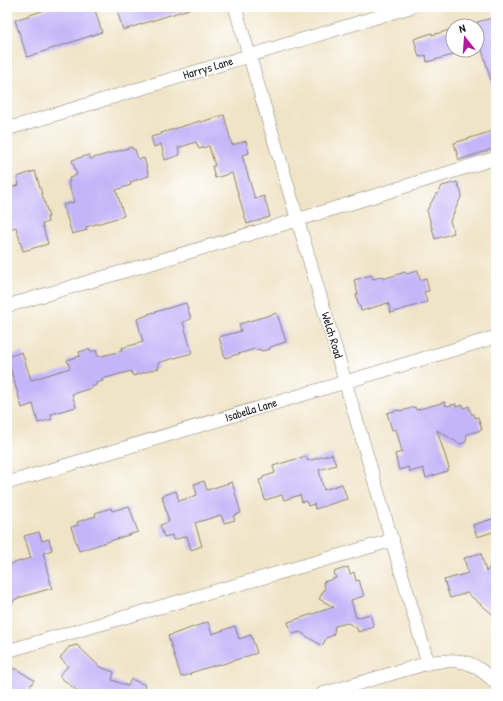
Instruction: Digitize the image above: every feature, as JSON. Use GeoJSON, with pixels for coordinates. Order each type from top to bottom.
{"type":"FeatureCollection","features":[{"type":"Feature","properties":{"kind":"street","name":"Welch Road"},"geometry":{"type":"LineString","coordinates":[[235,7],[428,663]]}},
{"type":"Feature","properties":{"kind":"street","name":"Harrys Lane"},"geometry":{"type":"LineString","coordinates":[[7,129],[410,7]]}},
{"type":"Feature","properties":{"kind":"street"},"geometry":{"type":"LineString","coordinates":[[7,306],[297,220],[496,158]]}},
{"type":"Feature","properties":{"kind":"street","name":"Isabella Lane"},"geometry":{"type":"LineString","coordinates":[[7,483],[496,337]]}},
{"type":"Feature","properties":{"kind":"street"},"geometry":{"type":"LineString","coordinates":[[7,651],[393,540]]}},
{"type":"Feature","properties":{"kind":"street"},"geometry":{"type":"LineString","coordinates":[[322,694],[428,663],[441,661],[465,662],[482,671],[494,680],[496,684]]}},
{"type":"Feature","properties":{"kind":"building"},"geometry":{"type":"Polygon","coordinates":[[[54,7],[94,7],[102,32],[27,57],[15,20],[54,7]]]}},
{"type":"Feature","properties":{"kind":"building"},"geometry":{"type":"Polygon","coordinates":[[[116,7],[189,7],[189,9],[123,30],[116,7]]]}},
{"type":"Feature","properties":{"kind":"building"},"geometry":{"type":"Polygon","coordinates":[[[496,17],[496,88],[493,88],[484,58],[485,20],[496,17]]]}},
{"type":"Feature","properties":{"kind":"building"},"geometry":{"type":"Polygon","coordinates":[[[445,31],[445,57],[427,62],[426,55],[419,57],[414,39],[432,33],[432,35],[445,31]]]}},
{"type":"Feature","properties":{"kind":"building"},"geometry":{"type":"Polygon","coordinates":[[[224,115],[232,145],[246,141],[249,153],[242,155],[255,199],[264,196],[270,217],[247,224],[232,173],[215,178],[212,166],[215,166],[209,146],[199,149],[196,142],[178,148],[180,155],[165,160],[161,144],[154,147],[151,137],[224,115]]]}},
{"type":"Feature","properties":{"kind":"building"},"geometry":{"type":"Polygon","coordinates":[[[496,130],[496,148],[459,160],[454,143],[496,130]]]}},
{"type":"Feature","properties":{"kind":"building"},"geometry":{"type":"Polygon","coordinates":[[[132,147],[133,150],[135,149],[138,159],[144,158],[149,176],[130,182],[131,185],[116,190],[124,216],[86,227],[87,230],[72,234],[63,205],[74,202],[68,182],[70,181],[69,178],[77,175],[72,160],[89,155],[90,159],[132,147]]]}},
{"type":"Feature","properties":{"kind":"building"},"geometry":{"type":"Polygon","coordinates":[[[35,171],[49,217],[47,217],[48,222],[42,224],[48,244],[23,251],[16,227],[7,230],[7,189],[19,185],[17,177],[35,171]]]}},
{"type":"Feature","properties":{"kind":"building"},"geometry":{"type":"Polygon","coordinates":[[[457,182],[462,195],[450,221],[454,233],[435,239],[427,210],[442,186],[457,182]]]}},
{"type":"Feature","properties":{"kind":"building"},"geometry":{"type":"Polygon","coordinates":[[[418,270],[420,280],[426,278],[429,291],[424,292],[427,302],[391,313],[388,303],[361,311],[356,295],[358,294],[354,280],[371,275],[373,279],[383,276],[383,279],[405,272],[407,274],[418,270]]]}},
{"type":"Feature","properties":{"kind":"building"},"geometry":{"type":"Polygon","coordinates":[[[186,303],[191,319],[183,322],[192,353],[158,363],[159,368],[133,376],[131,371],[102,379],[103,381],[96,383],[96,385],[92,388],[72,394],[76,407],[51,414],[52,419],[38,423],[33,404],[22,408],[7,357],[22,352],[31,380],[70,368],[67,360],[80,356],[79,352],[90,349],[91,352],[96,350],[98,357],[122,351],[121,348],[143,342],[137,319],[148,314],[186,303]]]}},
{"type":"Feature","properties":{"kind":"building"},"geometry":{"type":"Polygon","coordinates":[[[277,313],[286,342],[270,347],[270,349],[261,351],[260,349],[255,349],[225,358],[219,337],[241,331],[239,324],[277,313]]]}},
{"type":"Feature","properties":{"kind":"building"},"geometry":{"type":"Polygon","coordinates":[[[445,402],[446,406],[456,404],[456,407],[463,405],[464,408],[469,406],[471,414],[474,414],[475,418],[478,417],[482,430],[467,434],[466,442],[461,444],[437,430],[449,468],[447,471],[426,478],[423,468],[410,472],[408,467],[399,470],[395,454],[402,452],[396,429],[392,430],[387,413],[415,407],[416,410],[445,402]]]}},
{"type":"Feature","properties":{"kind":"building"},"geometry":{"type":"Polygon","coordinates":[[[332,454],[336,465],[319,470],[324,490],[342,484],[347,499],[315,509],[314,504],[308,506],[306,501],[302,502],[300,495],[284,500],[282,495],[265,500],[259,480],[275,473],[273,466],[306,456],[308,461],[332,454]]]}},
{"type":"Feature","properties":{"kind":"building"},"geometry":{"type":"Polygon","coordinates":[[[204,481],[207,490],[232,482],[241,513],[233,516],[235,520],[224,523],[221,515],[195,523],[202,546],[191,550],[187,536],[173,540],[172,535],[164,537],[160,525],[169,522],[162,496],[176,491],[179,501],[197,495],[194,484],[204,481]]]}},
{"type":"Feature","properties":{"kind":"building"},"geometry":{"type":"Polygon","coordinates":[[[129,506],[138,532],[79,551],[71,527],[78,525],[77,522],[96,516],[95,513],[111,508],[112,511],[129,506]]]}},
{"type":"Feature","properties":{"kind":"building"},"geometry":{"type":"Polygon","coordinates":[[[492,519],[496,531],[477,537],[473,525],[492,519]]]}},
{"type":"Feature","properties":{"kind":"building"},"geometry":{"type":"Polygon","coordinates":[[[39,532],[42,541],[49,539],[52,550],[43,553],[52,588],[15,599],[7,612],[7,565],[31,558],[24,536],[39,532]]]}},
{"type":"Feature","properties":{"kind":"building"},"geometry":{"type":"Polygon","coordinates":[[[481,553],[486,572],[496,560],[496,617],[467,593],[450,598],[444,580],[468,573],[464,558],[481,553]]]}},
{"type":"Feature","properties":{"kind":"building"},"geometry":{"type":"Polygon","coordinates":[[[348,567],[350,574],[354,572],[356,581],[359,580],[364,596],[351,600],[356,618],[370,614],[374,627],[358,632],[357,628],[348,623],[335,626],[333,635],[327,637],[322,646],[300,632],[292,634],[288,622],[334,607],[319,599],[325,588],[323,582],[336,578],[334,572],[348,567]]]}},
{"type":"Feature","properties":{"kind":"building"},"geometry":{"type":"Polygon","coordinates":[[[208,622],[212,634],[235,626],[239,639],[251,635],[257,653],[181,677],[168,636],[208,622]]]}},
{"type":"Feature","properties":{"kind":"building"},"geometry":{"type":"Polygon","coordinates":[[[77,645],[100,667],[114,672],[112,680],[128,686],[131,679],[145,685],[143,692],[146,694],[81,694],[59,676],[68,666],[60,658],[69,647],[77,645]]]}},
{"type":"Feature","properties":{"kind":"building"},"geometry":{"type":"Polygon","coordinates":[[[14,668],[34,680],[25,694],[7,694],[7,686],[11,679],[8,677],[14,668]]]}}]}
